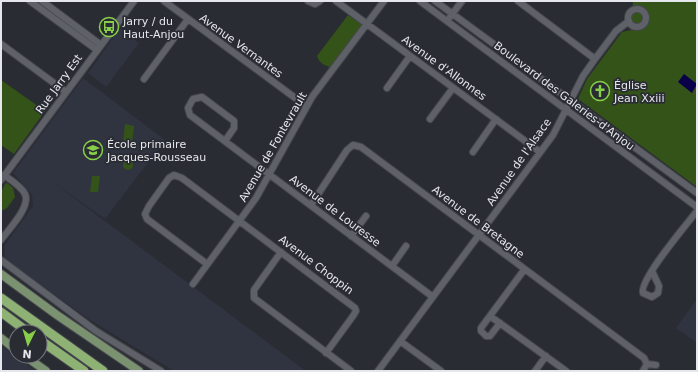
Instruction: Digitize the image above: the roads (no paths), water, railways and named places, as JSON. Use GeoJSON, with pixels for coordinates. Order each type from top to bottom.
{"type":"FeatureCollection","features":[{"type":"Feature","properties":{"kind":"highway"},"geometry":{"type":"LineString","coordinates":[[1,298],[103,371]]}},
{"type":"Feature","properties":{"kind":"highway"},"geometry":{"type":"LineString","coordinates":[[1,312],[17,324]]}},
{"type":"Feature","properties":{"kind":"highway"},"geometry":{"type":"LineString","coordinates":[[48,346],[84,371]]}},
{"type":"Feature","properties":{"kind":"main road"},"geometry":{"type":"LineString","coordinates":[[1,274],[77,329],[139,371]]}},
{"type":"Feature","properties":{"kind":"main road"},"geometry":{"type":"LineString","coordinates":[[36,364],[46,371]]}},
{"type":"Feature","properties":{"kind":"street"},"geometry":{"type":"LineString","coordinates":[[30,1],[99,47]]}},
{"type":"Feature","properties":{"kind":"street"},"geometry":{"type":"LineString","coordinates":[[42,1],[99,47]]}},
{"type":"Feature","properties":{"kind":"street","name":"Rue Jarry Est"},"geometry":{"type":"LineString","coordinates":[[3,178],[134,1]]}},
{"type":"Feature","properties":{"kind":"street","name":"Avenue Vernantes"},"geometry":{"type":"LineString","coordinates":[[164,1],[306,106]]}},
{"type":"Feature","properties":{"kind":"street"},"geometry":{"type":"LineString","coordinates":[[308,1],[315,4],[320,1]]}},
{"type":"Feature","properties":{"kind":"street","name":"Avenue d'Allonnes"},"geometry":{"type":"LineString","coordinates":[[336,1],[540,152]]}},
{"type":"Feature","properties":{"kind":"street","name":"Avenue de Fontevrault"},"geometry":{"type":"LineString","coordinates":[[193,284],[251,206],[270,175],[306,106],[384,1]]}},
{"type":"Feature","properties":{"kind":"street","name":"Boulevard des Galeries-d'Anjou"},"geometry":{"type":"LineString","coordinates":[[420,1],[697,207]]}},
{"type":"Feature","properties":{"kind":"street","name":"Boulevard des Galeries-d'Anjou"},"geometry":{"type":"LineString","coordinates":[[435,1],[697,193]]}},
{"type":"Feature","properties":{"kind":"street"},"geometry":{"type":"LineString","coordinates":[[447,21],[462,1]]}},
{"type":"Feature","properties":{"kind":"street"},"geometry":{"type":"LineString","coordinates":[[518,1],[595,59]]}},
{"type":"Feature","properties":{"kind":"street"},"geometry":{"type":"LineString","coordinates":[[144,79],[188,19]]}},
{"type":"Feature","properties":{"kind":"street","name":"Avenue de l'Alsace"},"geometry":{"type":"LineString","coordinates":[[378,371],[553,135],[583,76],[595,59],[616,31],[629,21]]}},
{"type":"Feature","properties":{"kind":"street"},"geometry":{"type":"LineString","coordinates":[[1,44],[66,92]]}},
{"type":"Feature","properties":{"kind":"street"},"geometry":{"type":"LineString","coordinates":[[387,88],[410,56]]}},
{"type":"Feature","properties":{"kind":"street"},"geometry":{"type":"LineString","coordinates":[[430,119],[453,88]]}},
{"type":"Feature","properties":{"kind":"street","name":"Avenue de Louresse"},"geometry":{"type":"LineString","coordinates":[[225,141],[234,128],[234,121],[202,97],[193,99],[188,108],[188,114],[433,297]]}},
{"type":"Feature","properties":{"kind":"street"},"geometry":{"type":"LineString","coordinates":[[473,152],[496,119]]}},
{"type":"Feature","properties":{"kind":"street","name":"Avenue de Bretagne"},"geometry":{"type":"LineString","coordinates":[[311,206],[347,150],[353,145],[357,145],[644,358],[647,364]]}},
{"type":"Feature","properties":{"kind":"street"},"geometry":{"type":"LineString","coordinates":[[634,161],[641,152]]}},
{"type":"Feature","properties":{"kind":"street","name":"Avenue Choppin"},"geometry":{"type":"LineString","coordinates":[[207,264],[147,218],[146,210],[171,176],[178,176],[355,308],[356,311],[353,316],[326,353]]}},
{"type":"Feature","properties":{"kind":"street"},"geometry":{"type":"LineString","coordinates":[[1,240],[25,206],[26,196],[20,188],[3,178]]}},
{"type":"Feature","properties":{"kind":"street"},"geometry":{"type":"LineString","coordinates":[[652,271],[697,211]]}},
{"type":"Feature","properties":{"kind":"street"},"geometry":{"type":"LineString","coordinates":[[351,236],[366,216]]}},
{"type":"Feature","properties":{"kind":"street"},"geometry":{"type":"LineString","coordinates":[[392,266],[406,246]]}},
{"type":"Feature","properties":{"kind":"street"},"geometry":{"type":"LineString","coordinates":[[281,252],[254,290],[254,298],[351,371]]}},
{"type":"Feature","properties":{"kind":"street"},"geometry":{"type":"LineString","coordinates":[[1,260],[96,331],[160,371]]}},
{"type":"Feature","properties":{"kind":"street"},"geometry":{"type":"LineString","coordinates":[[500,323],[491,335],[486,336],[480,330],[524,270]]}},
{"type":"Feature","properties":{"kind":"street"},"geometry":{"type":"LineString","coordinates":[[490,316],[566,371]]}},
{"type":"Feature","properties":{"kind":"street"},"geometry":{"type":"LineString","coordinates":[[400,341],[442,371]]}},
{"type":"Feature","properties":{"kind":"street"},"geometry":{"type":"LineString","coordinates":[[535,371],[546,356]]}},
{"type":"Feature","properties":{"kind":"street"},"geometry":{"type":"LineString","coordinates":[[643,371],[647,364],[656,365]]}},
{"type":"Feature","properties":{"kind":"place","name":"Jarry / du Haut-Anjou"},"geometry":{"type":"Point","coordinates":[109,27]}},
{"type":"Feature","properties":{"kind":"place","name":"Église Jean Xxiii"},"geometry":{"type":"Point","coordinates":[600,91]}},
{"type":"Feature","properties":{"kind":"place","name":"École primaire Jacques-Rousseau"},"geometry":{"type":"Point","coordinates":[93,150]}}]}
